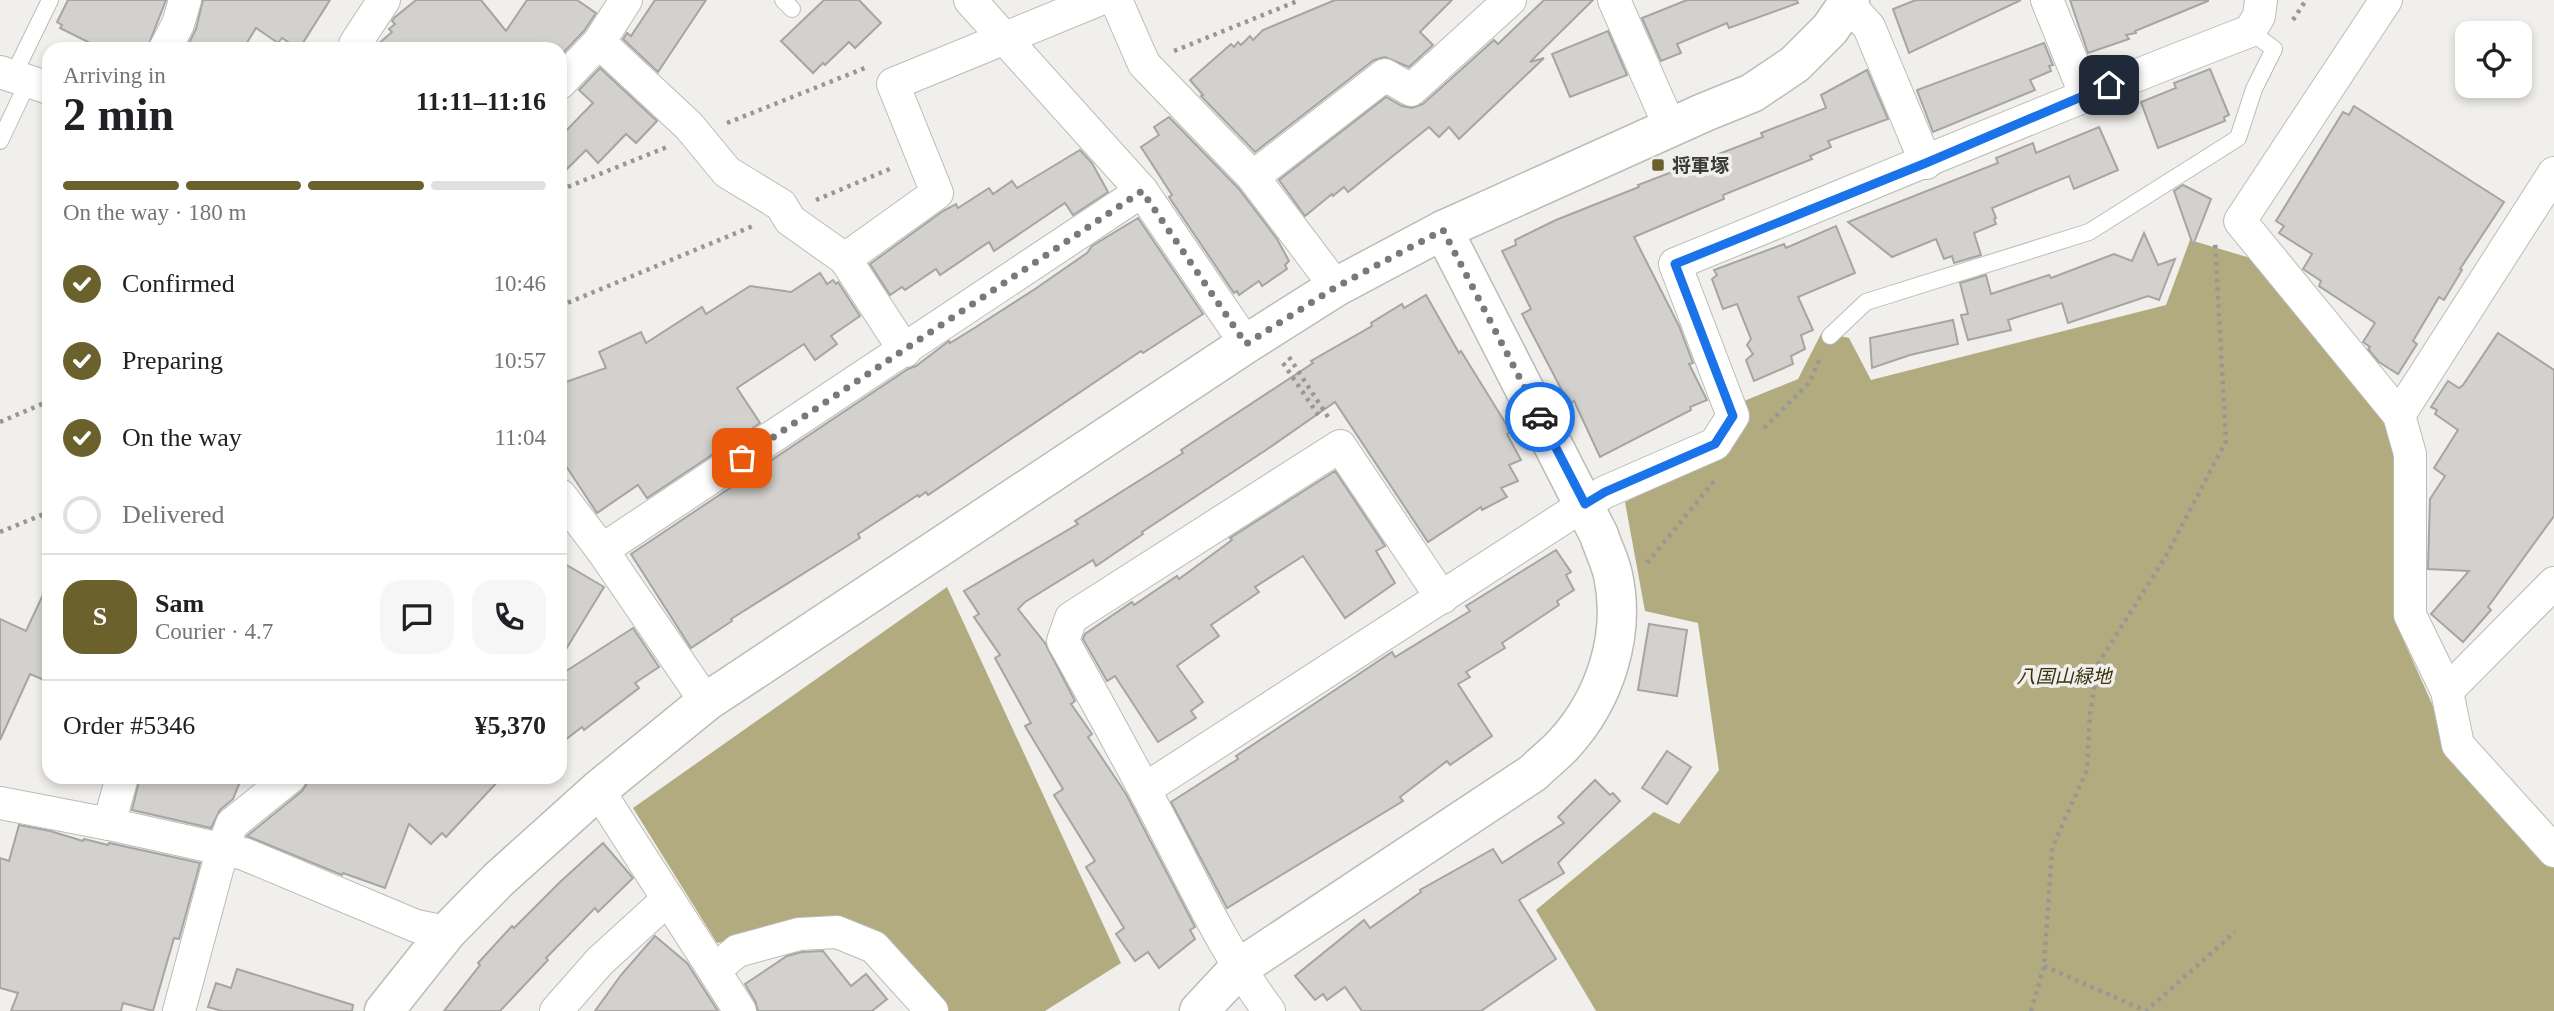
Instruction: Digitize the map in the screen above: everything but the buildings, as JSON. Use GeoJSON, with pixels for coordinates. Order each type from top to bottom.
{"type":"FeatureCollection","features":[{"type":"Feature","properties":{"kind":"street"},"geometry":{"type":"LineString","coordinates":[[169,42],[178,24],[185,0]]}},
{"type":"Feature","properties":{"kind":"street"},"geometry":{"type":"LineString","coordinates":[[356,42],[384,0]]}},
{"type":"Feature","properties":{"kind":"street"},"geometry":{"type":"LineString","coordinates":[[567,76],[599,42],[626,0]]}},
{"type":"Feature","properties":{"kind":"street"},"geometry":{"type":"LineString","coordinates":[[970,0],[1142,191],[1263,352]]}},
{"type":"Feature","properties":{"kind":"street"},"geometry":{"type":"LineString","coordinates":[[845,259],[937,193],[893,84],[1098,0]]}},
{"type":"Feature","properties":{"kind":"street"},"geometry":{"type":"LineString","coordinates":[[1116,0],[1144,64],[1253,177],[1336,287]]}},
{"type":"Feature","properties":{"kind":"street"},"geometry":{"type":"LineString","coordinates":[[1253,177],[1385,75],[1412,90],[1510,0]]}},
{"type":"Feature","properties":{"kind":"street"},"geometry":{"type":"LineString","coordinates":[[1614,0],[1670,127]]}},
{"type":"Feature","properties":{"kind":"street"},"geometry":{"type":"LineString","coordinates":[[2047,0],[2085,94]]}},
{"type":"Feature","properties":{"kind":"street"},"geometry":{"type":"LineString","coordinates":[[1145,789],[1585,504],[1605,492],[1715,444],[1733,416],[1675,264],[1926,163],[2085,94],[2250,31],[2259,16],[2261,0]]}},
{"type":"Feature","properties":{"kind":"street"},"geometry":{"type":"LineString","coordinates":[[2386,0],[2240,221],[2399,415],[2410,454],[2410,615],[2447,691],[2458,745],[2554,851]]}},
{"type":"Feature","properties":{"kind":"street"},"geometry":{"type":"LineString","coordinates":[[384,1011],[447,932],[498,880],[598,790],[706,702],[1263,352],[1336,287],[1443,230],[1670,127],[1752,93],[1795,64],[1830,29],[1849,2],[1869,27],[1926,163]]}},
{"type":"Feature","properties":{"kind":"street"},"geometry":{"type":"LineString","coordinates":[[599,42],[689,125],[695,136],[727,172],[781,205],[790,220],[845,259],[905,351]]}},
{"type":"Feature","properties":{"kind":"street"},"geometry":{"type":"LineString","coordinates":[[2399,415],[2554,173]]}},
{"type":"Feature","properties":{"kind":"street"},"geometry":{"type":"LineString","coordinates":[[602,550],[1142,191]]}},
{"type":"Feature","properties":{"kind":"street"},"geometry":{"type":"LineString","coordinates":[[1199,1011],[1239,968],[1532,773],[1564,744],[1587,715],[1606,676],[1618,626],[1613,575],[1585,504],[1443,230]]}},
{"type":"Feature","properties":{"kind":"street"},"geometry":{"type":"LineString","coordinates":[[1269,1011],[1239,968],[1063,641],[1071,618],[1340,446],[1442,598]]}},
{"type":"Feature","properties":{"kind":"street"},"geometry":{"type":"LineString","coordinates":[[567,504],[602,550],[706,702]]}},
{"type":"Feature","properties":{"kind":"street"},"geometry":{"type":"LineString","coordinates":[[2447,691],[2554,583]]}},
{"type":"Feature","properties":{"kind":"street"},"geometry":{"type":"LineString","coordinates":[[109,824],[120,784]]}},
{"type":"Feature","properties":{"kind":"street"},"geometry":{"type":"LineString","coordinates":[[179,1011],[222,851],[232,824],[281,784]]}},
{"type":"Feature","properties":{"kind":"street"},"geometry":{"type":"LineString","coordinates":[[598,790],[740,1011]]}},
{"type":"Feature","properties":{"kind":"street"},"geometry":{"type":"LineString","coordinates":[[0,803],[244,854],[416,926],[447,932]]}},
{"type":"Feature","properties":{"kind":"street"},"geometry":{"type":"LineString","coordinates":[[556,1011],[600,961],[668,899]]}},
{"type":"Feature","properties":{"kind":"street"},"geometry":{"type":"LineString","coordinates":[[715,970],[737,951],[799,934],[837,932],[874,947],[932,1011]]}},
{"type":"Feature","properties":{"kind":"lane"},"geometry":{"type":"LineString","coordinates":[[0,141],[50,0]]}},
{"type":"Feature","properties":{"kind":"lane"},"geometry":{"type":"LineString","coordinates":[[1830,336],[1866,302],[2089,232],[2238,138],[2254,89],[2274,49],[2250,31]]}},
{"type":"Feature","properties":{"kind":"path"},"geometry":{"type":"LineString","coordinates":[[1144,64],[1300,0]]}},
{"type":"Feature","properties":{"kind":"path"},"geometry":{"type":"LineString","coordinates":[[567,187],[873,64]]}},
{"type":"Feature","properties":{"kind":"path"},"geometry":{"type":"LineString","coordinates":[[567,303],[922,156]]}},
{"type":"Feature","properties":{"kind":"path"},"geometry":{"type":"LineString","coordinates":[[2031,1011],[2044,966],[2052,848],[2087,770],[2090,714],[2098,664],[2166,556],[2226,441],[2214,230]]}},
{"type":"Feature","properties":{"kind":"path"},"geometry":{"type":"LineString","coordinates":[[1263,352],[1340,446]]}},
{"type":"Feature","properties":{"kind":"path"},"geometry":{"type":"LineString","coordinates":[[1287,354],[1338,430],[1340,446]]}},
{"type":"Feature","properties":{"kind":"path"},"geometry":{"type":"LineString","coordinates":[[0,422],[42,404]]}},
{"type":"Feature","properties":{"kind":"path"},"geometry":{"type":"LineString","coordinates":[[0,531],[42,515]]}},
{"type":"Feature","properties":{"kind":"path"},"geometry":{"type":"LineString","coordinates":[[2044,966],[2146,1011],[2235,932]]}},
{"type":"Feature","properties":{"kind":"green space","name":"八国山緑地"},"geometry":{"type":"Polygon","coordinates":[[[2190,240],[2257,260],[2381,417],[2397,452],[2394,619],[2459,764],[2554,868],[2554,1011],[1596,1011],[1536,910],[1654,812],[1679,824],[1719,770],[1698,623],[1645,611],[1625,502],[1730,452],[1749,417],[1744,401],[1798,379],[1822,332],[1849,338],[1871,380],[2166,305],[2190,240]]]}},
{"type":"Feature","properties":{"kind":"green space"},"geometry":{"type":"Polygon","coordinates":[[[947,587],[1121,963],[1045,1011],[947,1011],[881,938],[827,919],[717,943],[633,808],[947,587]]]}},
{"type":"Feature","properties":{"kind":"way so far"},"geometry":{"type":"LineString","coordinates":[[742,458],[1142,191],[1246,344],[1336,287],[1443,230],[1540,417]]}},
{"type":"Feature","properties":{"kind":"place","name":"将軍塚"},"geometry":{"type":"Point","coordinates":[1658,165]}},
{"type":"Feature","properties":{"kind":"route"},"geometry":{"type":"LineString","coordinates":[[1540,417],[1585,504],[1605,492],[1715,444],[1733,416],[1675,264],[1926,163],[2109,85]]}}]}
